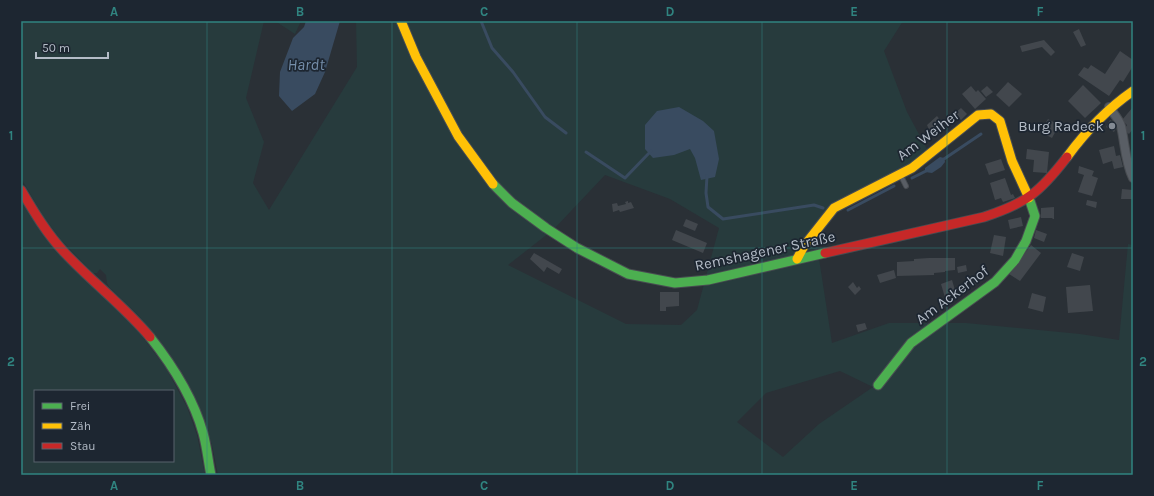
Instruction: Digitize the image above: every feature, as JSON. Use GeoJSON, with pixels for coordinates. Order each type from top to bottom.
{"type":"FeatureCollection","features":[{"type":"Feature","properties":{"kind":"street","name":"Remshagener Straße"},"geometry":{"type":"LineString","coordinates":[[401,21],[416,57],[458,136],[493,184],[512,203],[546,228],[577,248],[628,274],[675,282],[708,280],[984,217],[1008,209],[1030,198],[1049,181],[1081,138],[1109,107],[1133,91]]}},
{"type":"Feature","properties":{"kind":"street"},"geometry":{"type":"LineString","coordinates":[[1109,107],[1120,125],[1133,178]]}},
{"type":"Feature","properties":{"kind":"street","name":"Am Weiher"},"geometry":{"type":"LineString","coordinates":[[797,259],[804,246],[834,208],[912,168],[978,115],[990,114],[1000,121],[1012,161],[1030,198]]}},
{"type":"Feature","properties":{"kind":"street"},"geometry":{"type":"LineString","coordinates":[[21,190],[38,219],[65,252],[134,319],[161,351],[187,394],[198,419],[206,445],[211,475]]}},
{"type":"Feature","properties":{"kind":"street","name":"Am Ackerhof"},"geometry":{"type":"LineString","coordinates":[[878,385],[912,343],[995,282],[1015,260],[1026,241],[1035,216],[1030,198]]}},
{"type":"Feature","properties":{"kind":"lane"},"geometry":{"type":"LineString","coordinates":[[900,174],[906,186]]}},
{"type":"Feature","properties":{"kind":"green space"},"geometry":{"type":"Polygon","coordinates":[[[21,21],[264,21],[246,98],[264,142],[253,183],[269,210],[357,67],[356,21],[903,21],[884,51],[907,112],[928,151],[911,165],[833,206],[813,231],[818,252],[832,343],[889,323],[966,323],[1080,334],[1119,340],[1128,244],[1133,245],[1133,475],[218,475],[212,445],[206,428],[171,357],[138,315],[109,287],[106,275],[100,269],[97,273],[93,273],[61,240],[43,216],[21,178],[21,21]],[[605,175],[554,229],[508,265],[626,324],[681,325],[697,310],[719,228],[670,199],[605,175]],[[840,371],[766,393],[737,422],[783,457],[819,424],[873,387],[840,371]]]}},
{"type":"Feature","properties":{"kind":"green space"},"geometry":{"type":"Polygon","coordinates":[[[275,21],[301,21],[295,34],[275,21]]]}},
{"type":"Feature","properties":{"kind":"green space"},"geometry":{"type":"Polygon","coordinates":[[[21,200],[141,335],[166,368],[187,407],[197,435],[205,475],[21,475],[21,200]]]}},
{"type":"Feature","properties":{"kind":"water","name":"Hardt"},"geometry":{"type":"Polygon","coordinates":[[[306,21],[340,21],[325,72],[315,94],[292,111],[279,96],[280,72],[293,38],[304,27],[306,21]]]}},
{"type":"Feature","properties":{"kind":"water"},"geometry":{"type":"Polygon","coordinates":[[[679,107],[703,121],[714,131],[719,159],[715,177],[701,180],[695,158],[690,149],[674,155],[653,158],[645,149],[645,125],[657,111],[679,107]]]}},
{"type":"Feature","properties":{"kind":"water"},"geometry":{"type":"Polygon","coordinates":[[[940,157],[944,158],[945,162],[941,167],[932,173],[925,172],[925,168],[940,157]]]}},
{"type":"Feature","properties":{"kind":"building"},"geometry":{"type":"Polygon","coordinates":[[[1079,29],[1086,45],[1081,47],[1073,32],[1079,29]]]}},
{"type":"Feature","properties":{"kind":"building"},"geometry":{"type":"Polygon","coordinates":[[[1044,40],[1055,52],[1051,56],[1042,47],[1022,52],[1020,46],[1044,40]]]}},
{"type":"Feature","properties":{"kind":"building"},"geometry":{"type":"Polygon","coordinates":[[[1120,51],[1133,60],[1133,66],[1123,82],[1120,80],[1109,96],[1078,75],[1084,67],[1088,69],[1091,65],[1105,74],[1120,51]]]}},
{"type":"Feature","properties":{"kind":"building"},"geometry":{"type":"Polygon","coordinates":[[[1008,82],[1022,94],[1009,107],[996,95],[1008,82]]]}},
{"type":"Feature","properties":{"kind":"building"},"geometry":{"type":"Polygon","coordinates":[[[1083,85],[1101,103],[1085,118],[1068,101],[1083,85]]]}},
{"type":"Feature","properties":{"kind":"building"},"geometry":{"type":"Polygon","coordinates":[[[971,86],[976,92],[978,90],[986,99],[975,109],[962,94],[971,86]]]}},
{"type":"Feature","properties":{"kind":"building"},"geometry":{"type":"Polygon","coordinates":[[[987,86],[993,92],[986,97],[981,91],[987,86]]]}},
{"type":"Feature","properties":{"kind":"building"},"geometry":{"type":"Polygon","coordinates":[[[1133,107],[1133,129],[1129,134],[1124,130],[1127,125],[1122,120],[1133,107]]]}},
{"type":"Feature","properties":{"kind":"building"},"geometry":{"type":"Polygon","coordinates":[[[961,108],[967,114],[961,120],[955,113],[961,108]]]}},
{"type":"Feature","properties":{"kind":"building"},"geometry":{"type":"Polygon","coordinates":[[[937,116],[945,126],[935,134],[932,131],[930,132],[927,125],[937,116]]]}},
{"type":"Feature","properties":{"kind":"building"},"geometry":{"type":"Polygon","coordinates":[[[1048,119],[1059,125],[1052,138],[1040,132],[1048,119]]]}},
{"type":"Feature","properties":{"kind":"building","name":"Burg Radeck"},"geometry":{"type":"Polygon","coordinates":[[[1110,120],[1118,124],[1114,132],[1106,127],[1110,120]]]}},
{"type":"Feature","properties":{"kind":"building"},"geometry":{"type":"Polygon","coordinates":[[[1114,146],[1116,156],[1120,155],[1123,167],[1114,169],[1112,161],[1103,164],[1099,150],[1114,146]]]}},
{"type":"Feature","properties":{"kind":"building"},"geometry":{"type":"Polygon","coordinates":[[[1027,149],[1049,152],[1047,173],[1033,172],[1034,160],[1026,159],[1027,149]]]}},
{"type":"Feature","properties":{"kind":"building"},"geometry":{"type":"Polygon","coordinates":[[[1001,159],[1005,170],[989,175],[985,164],[1001,159]]]}},
{"type":"Feature","properties":{"kind":"building"},"geometry":{"type":"Polygon","coordinates":[[[1079,166],[1094,171],[1092,176],[1098,178],[1092,196],[1078,192],[1084,175],[1078,173],[1079,166]]]}},
{"type":"Feature","properties":{"kind":"building"},"geometry":{"type":"Polygon","coordinates":[[[1005,178],[1011,195],[1013,194],[1015,198],[1003,202],[1001,198],[995,200],[990,183],[1005,178]]]}},
{"type":"Feature","properties":{"kind":"building"},"geometry":{"type":"Polygon","coordinates":[[[1122,189],[1133,190],[1133,199],[1121,199],[1122,189]]]}},
{"type":"Feature","properties":{"kind":"building"},"geometry":{"type":"Polygon","coordinates":[[[1087,200],[1097,202],[1096,208],[1086,205],[1087,200]]]}},
{"type":"Feature","properties":{"kind":"building"},"geometry":{"type":"Polygon","coordinates":[[[628,201],[628,203],[631,202],[634,208],[620,212],[619,210],[613,212],[612,204],[617,203],[618,206],[626,204],[625,202],[628,201]]]}},
{"type":"Feature","properties":{"kind":"building"},"geometry":{"type":"Polygon","coordinates":[[[1054,207],[1054,219],[1041,218],[1041,208],[1054,207]]]}},
{"type":"Feature","properties":{"kind":"building"},"geometry":{"type":"Polygon","coordinates":[[[1021,217],[1023,226],[1010,229],[1008,220],[1021,217]]]}},
{"type":"Feature","properties":{"kind":"building"},"geometry":{"type":"Polygon","coordinates":[[[686,219],[698,224],[695,231],[683,226],[686,219]]]}},
{"type":"Feature","properties":{"kind":"building"},"geometry":{"type":"Polygon","coordinates":[[[676,230],[707,243],[703,253],[672,240],[676,230]]]}},
{"type":"Feature","properties":{"kind":"building"},"geometry":{"type":"Polygon","coordinates":[[[1036,230],[1047,234],[1044,242],[1034,238],[1036,230]]]}},
{"type":"Feature","properties":{"kind":"building"},"geometry":{"type":"Polygon","coordinates":[[[994,235],[1006,237],[1003,256],[990,253],[994,235]]]}},
{"type":"Feature","properties":{"kind":"building"},"geometry":{"type":"Polygon","coordinates":[[[1031,245],[1041,253],[1020,281],[1009,274],[1031,245]]]}},
{"type":"Feature","properties":{"kind":"building"},"geometry":{"type":"Polygon","coordinates":[[[534,253],[562,269],[559,274],[547,267],[544,272],[530,259],[534,253]]]}},
{"type":"Feature","properties":{"kind":"building"},"geometry":{"type":"Polygon","coordinates":[[[1072,253],[1084,257],[1080,271],[1067,267],[1072,253]]]}},
{"type":"Feature","properties":{"kind":"building"},"geometry":{"type":"Polygon","coordinates":[[[929,258],[955,258],[955,270],[934,273],[934,275],[897,276],[897,262],[929,258]]]}},
{"type":"Feature","properties":{"kind":"building"},"geometry":{"type":"Polygon","coordinates":[[[966,265],[967,271],[958,273],[957,267],[966,265]]]}},
{"type":"Feature","properties":{"kind":"building"},"geometry":{"type":"Polygon","coordinates":[[[894,270],[896,278],[880,283],[877,275],[894,270]]]}},
{"type":"Feature","properties":{"kind":"building"},"geometry":{"type":"Polygon","coordinates":[[[974,277],[979,282],[974,286],[969,281],[974,277]]]}},
{"type":"Feature","properties":{"kind":"building"},"geometry":{"type":"Polygon","coordinates":[[[952,280],[957,297],[946,301],[941,284],[952,280]]]}},
{"type":"Feature","properties":{"kind":"building"},"geometry":{"type":"Polygon","coordinates":[[[853,282],[857,288],[859,286],[861,289],[855,295],[848,287],[853,282]]]}},
{"type":"Feature","properties":{"kind":"building"},"geometry":{"type":"Polygon","coordinates":[[[1090,285],[1093,311],[1068,313],[1066,287],[1090,285]]]}},
{"type":"Feature","properties":{"kind":"building"},"geometry":{"type":"Polygon","coordinates":[[[660,292],[679,292],[679,306],[666,307],[666,311],[660,311],[660,292]]]}},
{"type":"Feature","properties":{"kind":"building"},"geometry":{"type":"Polygon","coordinates":[[[1032,293],[1046,297],[1043,312],[1028,308],[1032,293]]]}},
{"type":"Feature","properties":{"kind":"building"},"geometry":{"type":"Polygon","coordinates":[[[865,323],[867,329],[858,332],[856,325],[865,323]]]}},
{"type":"Feature","properties":{"kind":"waterway"},"geometry":{"type":"LineString","coordinates":[[481,21],[492,48],[513,72],[545,117],[566,133]]}},
{"type":"Feature","properties":{"kind":"waterway"},"geometry":{"type":"LineString","coordinates":[[941,161],[981,134]]}},
{"type":"Feature","properties":{"kind":"waterway"},"geometry":{"type":"LineString","coordinates":[[586,152],[625,178],[651,151]]}},
{"type":"Feature","properties":{"kind":"waterway"},"geometry":{"type":"LineString","coordinates":[[912,178],[928,170]]}},
{"type":"Feature","properties":{"kind":"waterway"},"geometry":{"type":"LineString","coordinates":[[707,176],[706,193],[708,207],[723,219],[814,205],[823,208]]}},
{"type":"Feature","properties":{"kind":"waterway"},"geometry":{"type":"LineString","coordinates":[[848,210],[894,186]]}},
{"type":"Feature","properties":{"kind":"traffic: fast"},"geometry":{"type":"LineString","coordinates":[[493,184],[512,203],[546,228],[577,248],[628,274],[675,283],[708,280],[825,253]]}},
{"type":"Feature","properties":{"kind":"traffic: fast"},"geometry":{"type":"LineString","coordinates":[[878,385],[911,343],[995,282],[1015,260],[1026,241],[1035,216],[1029,198]]}},
{"type":"Feature","properties":{"kind":"traffic: fast"},"geometry":{"type":"LineString","coordinates":[[150,337],[167,359],[194,407],[204,438],[211,475]]}},
{"type":"Feature","properties":{"kind":"traffic: slow"},"geometry":{"type":"LineString","coordinates":[[401,21],[416,57],[458,136],[493,184]]}},
{"type":"Feature","properties":{"kind":"traffic: slow"},"geometry":{"type":"LineString","coordinates":[[1067,157],[1097,121],[1114,105],[1133,91]]}},
{"type":"Feature","properties":{"kind":"traffic: slow"},"geometry":{"type":"LineString","coordinates":[[797,259],[804,246],[834,208],[912,168],[978,115],[991,114],[1000,121],[1012,161],[1029,198]]}},
{"type":"Feature","properties":{"kind":"traffic: jam"},"geometry":{"type":"LineString","coordinates":[[825,253],[984,217],[999,212],[1032,195],[1049,179],[1067,157]]}},
{"type":"Feature","properties":{"kind":"traffic: jam"},"geometry":{"type":"LineString","coordinates":[[21,190],[41,223],[58,246],[75,264],[130,315],[150,337]]}},
{"type":"Feature","properties":{"kind":"place","name":"Burg Radeck"},"geometry":{"type":"Point","coordinates":[1112,126]}}]}
